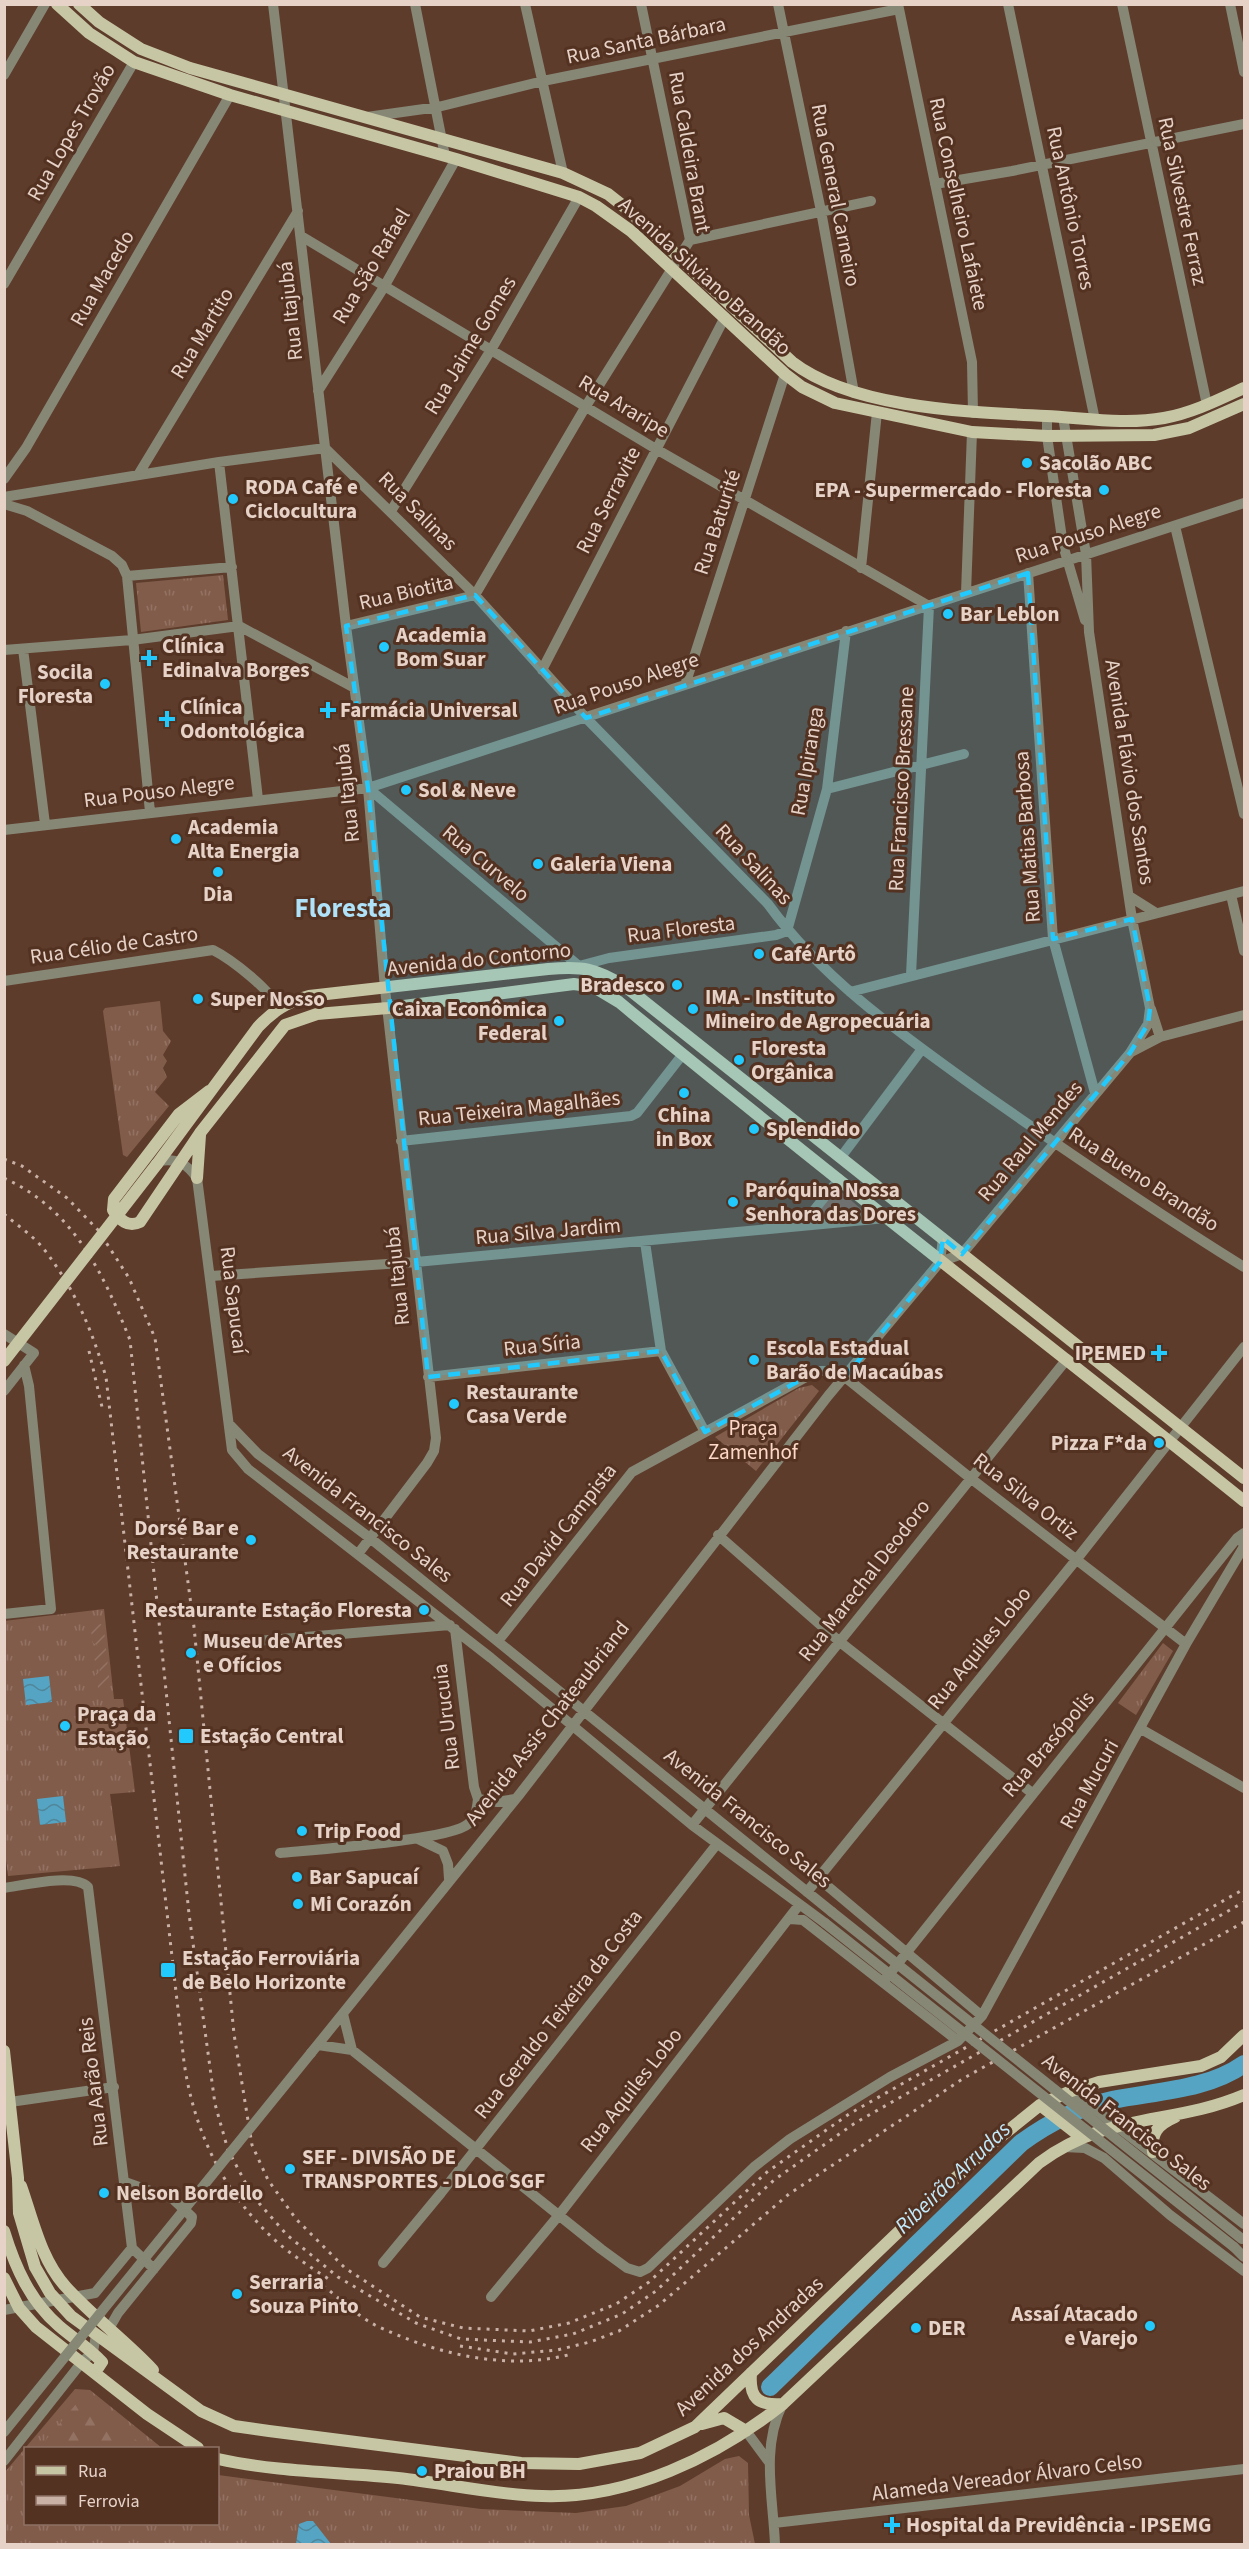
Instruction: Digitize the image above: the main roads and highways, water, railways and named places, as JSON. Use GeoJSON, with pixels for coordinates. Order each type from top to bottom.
{"type":"FeatureCollection","features":[{"type":"Feature","properties":{"kind":"main road","name":"Avenida Silviano Brandão"},"geometry":{"type":"LineString","coordinates":[[57,4],[89,33],[134,62],[230,95],[450,157],[579,197],[622,224],[785,374],[819,397],[972,432],[1047,436],[1121,436],[1172,432],[1245,404]]}},
{"type":"Feature","properties":{"kind":"main road","name":"Avenida Silviano Brandão"},"geometry":{"type":"LineString","coordinates":[[79,4],[99,22],[141,49],[218,76],[282,92],[442,141],[563,173],[608,194],[680,257],[792,362],[810,376],[854,393],[973,413],[1095,420],[1163,418],[1207,405],[1245,388]]}},
{"type":"Feature","properties":{"kind":"main road"},"geometry":{"type":"LineString","coordinates":[[574,984],[579,966]]}},
{"type":"Feature","properties":{"kind":"main road","name":"Avenida do Contorno"},"geometry":{"type":"LineString","coordinates":[[4,1361],[159,1163],[209,1091],[258,1027],[277,1009],[309,996],[579,966],[607,975],[626,987],[1245,1478]]}},
{"type":"Feature","properties":{"kind":"main road","name":"Avenida do Contorno"},"geometry":{"type":"LineString","coordinates":[[209,1091],[179,1114],[114,1199],[116,1213],[127,1224],[133,1225],[140,1222],[200,1133],[285,1025],[317,1014],[388,1008],[574,984],[603,991],[940,1262],[1067,1359],[1245,1501]]}},
{"type":"Feature","properties":{"kind":"main road"},"geometry":{"type":"LineString","coordinates":[[197,1178],[200,1133]]}},
{"type":"Feature","properties":{"kind":"main road","name":"Avenida dos Andradas"},"geometry":{"type":"LineString","coordinates":[[4,2051],[7,2102],[18,2178],[19,2213],[24,2237],[35,2267],[71,2316],[175,2393],[201,2411],[234,2426],[521,2463],[579,2464],[640,2453],[695,2427],[985,2150],[1041,2105],[1132,2075],[1201,2066],[1221,2057],[1245,2035]]}},
{"type":"Feature","properties":{"kind":"main road"},"geometry":{"type":"LineString","coordinates":[[219,2458],[541,2496],[570,2496],[624,2486],[656,2476],[697,2459],[746,2431],[783,2404],[1039,2163],[1076,2133],[1111,2122],[1213,2107],[1245,2095]]}},
{"type":"Feature","properties":{"kind":"main road"},"geometry":{"type":"LineString","coordinates":[[1041,2105],[1076,2133]]}},
{"type":"Feature","properties":{"kind":"main road"},"geometry":{"type":"LineString","coordinates":[[1153,2152],[1152,2141],[1157,2128],[1185,2112]]}},
{"type":"Feature","properties":{"kind":"main road","name":"Avenida dos Andradas"},"geometry":{"type":"LineString","coordinates":[[18,2178],[36,2231],[50,2263],[66,2287],[125,2340],[175,2393]]}},
{"type":"Feature","properties":{"kind":"main road"},"geometry":{"type":"LineString","coordinates":[[4,2231],[16,2267],[39,2306],[147,2414],[196,2447]]}},
{"type":"Feature","properties":{"kind":"main road"},"geometry":{"type":"LineString","coordinates":[[4,2278],[19,2308],[36,2327],[82,2362],[97,2362]]}},
{"type":"Feature","properties":{"kind":"main road"},"geometry":{"type":"LineString","coordinates":[[97,2362],[101,2339],[110,2328]]}},
{"type":"Feature","properties":{"kind":"main road"},"geometry":{"type":"LineString","coordinates":[[751,2373],[750,2387],[756,2398],[768,2405],[783,2404]]}},
{"type":"Feature","properties":{"kind":"main road"},"geometry":{"type":"LineString","coordinates":[[695,2427],[715,2418],[724,2418],[746,2431]]}},
{"type":"Feature","properties":{"kind":"water"},"geometry":{"type":"Polygon","coordinates":[[[49,1676],[52,1702],[26,1705],[23,1679],[49,1676]]]}},
{"type":"Feature","properties":{"kind":"water"},"geometry":{"type":"Polygon","coordinates":[[[63,1796],[66,1822],[40,1825],[37,1799],[63,1796]]]}},
{"type":"Feature","properties":{"kind":"water"},"geometry":{"type":"Polygon","coordinates":[[[313,2521],[331,2544],[296,2544],[299,2524],[313,2521]]]}},
{"type":"Feature","properties":{"kind":"waterway","name":"Ribeirão Arrudas"},"geometry":{"type":"LineString","coordinates":[[770,2387],[1021,2143],[1031,2136],[1064,2117],[1088,2107],[1112,2100],[1198,2084],[1230,2073],[1244,2064]]}},
{"type":"Feature","properties":{"kind":"railway"},"geometry":{"type":"LineString","coordinates":[[4,1159],[22,1166],[67,1198],[98,1230],[129,1278],[155,1338],[194,1627],[234,2034],[252,2145],[268,2180],[296,2219],[345,2268],[420,2317],[463,2328],[529,2331],[569,2323],[616,2304],[649,2282],[767,2172],[849,2114],[1244,1889]]}},
{"type":"Feature","properties":{"kind":"railway"},"geometry":{"type":"LineString","coordinates":[[4,1178],[28,1191],[68,1226],[97,1268],[130,1340],[189,1914],[215,2104],[228,2150],[252,2195],[287,2235],[338,2277],[416,2323],[461,2339],[530,2342],[573,2334],[622,2314],[656,2291],[774,2180],[855,2123],[1244,1902]]}},
{"type":"Feature","properties":{"kind":"railway"},"geometry":{"type":"LineString","coordinates":[[4,1214],[39,1243],[54,1263],[88,1325],[106,1377],[184,2062],[195,2113],[214,2160],[227,2182],[258,2223],[277,2242],[330,2280]]}},
{"type":"Feature","properties":{"kind":"railway"},"geometry":{"type":"LineString","coordinates":[[89,1351],[102,1407]]}},
{"type":"Feature","properties":{"kind":"railway"},"geometry":{"type":"LineString","coordinates":[[460,2346],[513,2354],[557,2350],[590,2342],[619,2331],[659,2305],[789,2194],[964,2078],[1244,1922]]}},
{"type":"Feature","properties":{"kind":"railway"},"geometry":{"type":"LineString","coordinates":[[316,2280],[352,2310],[375,2325],[421,2344],[494,2360],[519,2361],[568,2355]]}},
{"type":"Feature","properties":{"kind":"place","name":"Sacolão ABC"},"geometry":{"type":"Point","coordinates":[1027,463]}},
{"type":"Feature","properties":{"kind":"place","name":"EPA - Supermercado - Floresta"},"geometry":{"type":"Point","coordinates":[1104,490]}},
{"type":"Feature","properties":{"kind":"place","name":"RODA Café e Ciclocultura"},"geometry":{"type":"Point","coordinates":[233,499]}},
{"type":"Feature","properties":{"kind":"place","name":"Bar Leblon"},"geometry":{"type":"Point","coordinates":[948,614]}},
{"type":"Feature","properties":{"kind":"place","name":"Academia Bom Suar"},"geometry":{"type":"Point","coordinates":[384,647]}},
{"type":"Feature","properties":{"kind":"place","name":"Clínica Edinalva Borges"},"geometry":{"type":"Point","coordinates":[149,658]}},
{"type":"Feature","properties":{"kind":"place","name":"Socila Floresta"},"geometry":{"type":"Point","coordinates":[105,684]}},
{"type":"Feature","properties":{"kind":"place","name":"Farmácia Universal"},"geometry":{"type":"Point","coordinates":[328,710]}},
{"type":"Feature","properties":{"kind":"place","name":"Clínica Odontológica"},"geometry":{"type":"Point","coordinates":[167,719]}},
{"type":"Feature","properties":{"kind":"place","name":"Sol & Neve"},"geometry":{"type":"Point","coordinates":[406,790]}},
{"type":"Feature","properties":{"kind":"place","name":"Academia Alta Energia"},"geometry":{"type":"Point","coordinates":[176,839]}},
{"type":"Feature","properties":{"kind":"place","name":"Galeria Viena"},"geometry":{"type":"Point","coordinates":[538,864]}},
{"type":"Feature","properties":{"kind":"place","name":"Dia"},"geometry":{"type":"Point","coordinates":[218,872]}},
{"type":"Feature","properties":{"kind":"place","name":"Café Artô"},"geometry":{"type":"Point","coordinates":[759,954]}},
{"type":"Feature","properties":{"kind":"place","name":"Bradesco"},"geometry":{"type":"Point","coordinates":[677,985]}},
{"type":"Feature","properties":{"kind":"place","name":"Super Nosso"},"geometry":{"type":"Point","coordinates":[198,999]}},
{"type":"Feature","properties":{"kind":"place","name":"IMA - Instituto Mineiro de Agropecuária"},"geometry":{"type":"Point","coordinates":[693,1009]}},
{"type":"Feature","properties":{"kind":"place","name":"Caixa Econômica Federal"},"geometry":{"type":"Point","coordinates":[559,1021]}},
{"type":"Feature","properties":{"kind":"place","name":"Floresta Orgânica"},"geometry":{"type":"Point","coordinates":[739,1060]}},
{"type":"Feature","properties":{"kind":"place","name":"China in Box"},"geometry":{"type":"Point","coordinates":[684,1093]}},
{"type":"Feature","properties":{"kind":"place","name":"Splendido"},"geometry":{"type":"Point","coordinates":[754,1129]}},
{"type":"Feature","properties":{"kind":"place","name":"Paróquina Nossa Senhora das Dores"},"geometry":{"type":"Point","coordinates":[733,1202]}},
{"type":"Feature","properties":{"kind":"place","name":"IPEMED"},"geometry":{"type":"Point","coordinates":[1159,1353]}},
{"type":"Feature","properties":{"kind":"place","name":"Escola Estadual Barão de Macaúbas"},"geometry":{"type":"Point","coordinates":[754,1360]}},
{"type":"Feature","properties":{"kind":"place","name":"Restaurante Casa Verde"},"geometry":{"type":"Point","coordinates":[454,1404]}},
{"type":"Feature","properties":{"kind":"place","name":"Pizza F*da"},"geometry":{"type":"Point","coordinates":[1159,1443]}},
{"type":"Feature","properties":{"kind":"place","name":"Dorsé Bar e Restaurante"},"geometry":{"type":"Point","coordinates":[251,1540]}},
{"type":"Feature","properties":{"kind":"place","name":"Restaurante Estação Floresta"},"geometry":{"type":"Point","coordinates":[424,1610]}},
{"type":"Feature","properties":{"kind":"place","name":"Museu de Artes e Ofícios"},"geometry":{"type":"Point","coordinates":[191,1653]}},
{"type":"Feature","properties":{"kind":"place","name":"Praça da Estação"},"geometry":{"type":"Point","coordinates":[65,1726]}},
{"type":"Feature","properties":{"kind":"place","name":"Estação Central"},"geometry":{"type":"Point","coordinates":[186,1736]}},
{"type":"Feature","properties":{"kind":"place","name":"Trip Food"},"geometry":{"type":"Point","coordinates":[302,1831]}},
{"type":"Feature","properties":{"kind":"place","name":"Bar Sapucaí"},"geometry":{"type":"Point","coordinates":[297,1877]}},
{"type":"Feature","properties":{"kind":"place","name":"Mi Corazón"},"geometry":{"type":"Point","coordinates":[298,1904]}},
{"type":"Feature","properties":{"kind":"place","name":"Estação Ferroviária de Belo Horizonte"},"geometry":{"type":"Point","coordinates":[168,1970]}},
{"type":"Feature","properties":{"kind":"place","name":"SEF - DIVISÃO DE TRANSPORTES - DLOG SGF"},"geometry":{"type":"Point","coordinates":[290,2169]}},
{"type":"Feature","properties":{"kind":"place","name":"Nelson Bordello"},"geometry":{"type":"Point","coordinates":[104,2193]}},
{"type":"Feature","properties":{"kind":"place","name":"Serraria Souza Pinto"},"geometry":{"type":"Point","coordinates":[237,2294]}},
{"type":"Feature","properties":{"kind":"place","name":"Assaí Atacado e Varejo"},"geometry":{"type":"Point","coordinates":[1150,2326]}},
{"type":"Feature","properties":{"kind":"place","name":"DER"},"geometry":{"type":"Point","coordinates":[916,2328]}},
{"type":"Feature","properties":{"kind":"place","name":"Praiou BH"},"geometry":{"type":"Point","coordinates":[422,2471]}},
{"type":"Feature","properties":{"kind":"place","name":"Hospital da Previdência - IPSEMG"},"geometry":{"type":"Point","coordinates":[892,2525]}},
{"type":"Feature","properties":{"kind":"district","name":"Floresta"},"geometry":{"type":"Point","coordinates":[343,908]}},
{"type":"Feature","properties":{"kind":"park label","name":"Praça Zamenhof"},"geometry":{"type":"Point","coordinates":[753,1440]}}]}
